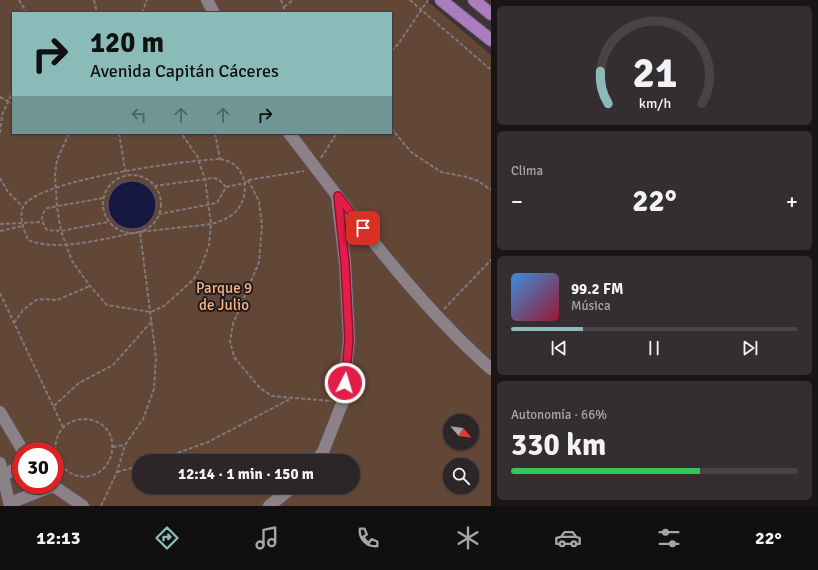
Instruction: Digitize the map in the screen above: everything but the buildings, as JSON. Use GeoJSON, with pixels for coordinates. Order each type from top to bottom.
{"type":"FeatureCollection","features":[{"type":"Feature","properties":{"kind":"main road"},"geometry":{"type":"LineString","coordinates":[[441,0],[491,40]]}},
{"type":"Feature","properties":{"kind":"main road"},"geometry":{"type":"LineString","coordinates":[[474,0],[491,14]]}},
{"type":"Feature","properties":{"kind":"street"},"geometry":{"type":"LineString","coordinates":[[207,0],[213,12]]}},
{"type":"Feature","properties":{"kind":"street"},"geometry":{"type":"LineString","coordinates":[[290,134],[379,250],[463,344],[491,369]]}},
{"type":"Feature","properties":{"kind":"street"},"geometry":{"type":"LineString","coordinates":[[321,454],[343,401],[349,339],[345,263],[338,196]]}},
{"type":"Feature","properties":{"kind":"street"},"geometry":{"type":"LineString","coordinates":[[0,412],[18,442]]}},
{"type":"Feature","properties":{"kind":"street"},"geometry":{"type":"LineString","coordinates":[[0,463],[10,505],[34,494]]}},
{"type":"Feature","properties":{"kind":"street"},"geometry":{"type":"LineString","coordinates":[[3,476],[12,470]]}},
{"type":"Feature","properties":{"kind":"street"},"geometry":{"type":"LineString","coordinates":[[64,494],[83,506]]}},
{"type":"Feature","properties":{"kind":"street"},"geometry":{"type":"LineString","coordinates":[[269,506],[284,494]]}},
{"type":"Feature","properties":{"kind":"path"},"geometry":{"type":"LineString","coordinates":[[19,0],[26,12]]}},
{"type":"Feature","properties":{"kind":"path"},"geometry":{"type":"LineString","coordinates":[[94,0],[97,12]]}},
{"type":"Feature","properties":{"kind":"path"},"geometry":{"type":"LineString","coordinates":[[142,12],[148,0]]}},
{"type":"Feature","properties":{"kind":"path"},"geometry":{"type":"LineString","coordinates":[[281,0],[286,12]]}},
{"type":"Feature","properties":{"kind":"path"},"geometry":{"type":"LineString","coordinates":[[284,7],[293,0]]}},
{"type":"Feature","properties":{"kind":"path"},"geometry":{"type":"LineString","coordinates":[[410,0],[491,70]]}},
{"type":"Feature","properties":{"kind":"path"},"geometry":{"type":"LineString","coordinates":[[392,49],[399,42],[428,0]]}},
{"type":"Feature","properties":{"kind":"path"},"geometry":{"type":"LineString","coordinates":[[0,133],[2,115],[12,93]]}},
{"type":"Feature","properties":{"kind":"path"},"geometry":{"type":"LineString","coordinates":[[0,97],[12,104]]}},
{"type":"Feature","properties":{"kind":"path"},"geometry":{"type":"LineString","coordinates":[[392,129],[411,152],[441,172],[467,177],[478,181],[491,190]]}},
{"type":"Feature","properties":{"kind":"path"},"geometry":{"type":"LineString","coordinates":[[69,134],[57,160],[55,175],[57,207],[61,231],[72,261],[90,286],[107,305],[151,312],[164,306],[193,280],[201,266],[209,245],[211,224],[205,179],[197,156],[183,134]]}},
{"type":"Feature","properties":{"kind":"path"},"geometry":{"type":"LineString","coordinates":[[119,134],[126,175]]}},
{"type":"Feature","properties":{"kind":"path"},"geometry":{"type":"LineString","coordinates":[[215,134],[220,159]]}},
{"type":"Feature","properties":{"kind":"path"},"geometry":{"type":"LineString","coordinates":[[159,214],[217,203],[226,187],[245,183],[248,180],[316,168],[323,152],[336,134]]}},
{"type":"Feature","properties":{"kind":"path"},"geometry":{"type":"LineString","coordinates":[[220,159],[231,162],[238,169],[245,183],[243,204],[234,214],[222,221],[211,224],[140,232],[66,244],[36,243],[28,240],[21,222],[24,207],[31,198],[56,187],[126,171],[198,160],[220,159]]}},
{"type":"Feature","properties":{"kind":"path"},"geometry":{"type":"LineString","coordinates":[[126,175],[141,176],[154,186],[160,200],[159,214],[150,227],[140,232],[124,232],[115,228],[108,222],[104,214],[103,198],[109,186],[119,178],[126,175]]}},
{"type":"Feature","properties":{"kind":"path"},"geometry":{"type":"LineString","coordinates":[[0,178],[8,192],[24,207]]}},
{"type":"Feature","properties":{"kind":"path"},"geometry":{"type":"LineString","coordinates":[[154,186],[214,178],[219,180],[226,187]]}},
{"type":"Feature","properties":{"kind":"path"},"geometry":{"type":"LineString","coordinates":[[248,180],[259,201],[262,226],[259,262],[233,324],[230,341],[234,356],[260,388],[272,396],[343,401]]}},
{"type":"Feature","properties":{"kind":"path"},"geometry":{"type":"LineString","coordinates":[[103,198],[47,208],[42,214],[42,222],[47,230],[61,231],[108,222]]}},
{"type":"Feature","properties":{"kind":"path"},"geometry":{"type":"LineString","coordinates":[[0,224],[42,222]]}},
{"type":"Feature","properties":{"kind":"path"},"geometry":{"type":"LineString","coordinates":[[0,231],[23,226]]}},
{"type":"Feature","properties":{"kind":"path"},"geometry":{"type":"LineString","coordinates":[[101,506],[117,472],[125,445],[143,419],[154,389],[156,358],[140,232]]}},
{"type":"Feature","properties":{"kind":"path"},"geometry":{"type":"LineString","coordinates":[[438,315],[491,260]]}},
{"type":"Feature","properties":{"kind":"path"},"geometry":{"type":"LineString","coordinates":[[14,323],[23,310],[36,300],[45,298],[57,300],[90,286]]}},
{"type":"Feature","properties":{"kind":"path"},"geometry":{"type":"LineString","coordinates":[[0,293],[63,427]]}},
{"type":"Feature","properties":{"kind":"path"},"geometry":{"type":"LineString","coordinates":[[54,406],[79,383],[113,365],[151,322]]}},
{"type":"Feature","properties":{"kind":"path"},"geometry":{"type":"LineString","coordinates":[[175,454],[208,442],[294,398]]}},
{"type":"Feature","properties":{"kind":"path"},"geometry":{"type":"LineString","coordinates":[[57,442],[58,434],[63,427],[78,419],[95,420],[108,431],[113,447],[111,457],[106,466],[99,472],[90,476],[80,477],[70,474],[64,470]]}},
{"type":"Feature","properties":{"kind":"path"},"geometry":{"type":"LineString","coordinates":[[113,447],[125,445]]}},
{"type":"Feature","properties":{"kind":"path"},"geometry":{"type":"LineString","coordinates":[[117,472],[132,468]]}},
{"type":"Feature","properties":{"kind":"green space","name":"Parque 9 de Julio"},"geometry":{"type":"Polygon","coordinates":[[[0,0],[426,0],[491,55],[491,506],[0,506],[0,0]]]}},
{"type":"Feature","properties":{"kind":"shaded area"},"geometry":{"type":"Polygon","coordinates":[[[127,181],[137,181],[149,188],[156,200],[156,210],[149,222],[137,229],[127,229],[119,225],[112,218],[108,210],[108,200],[112,192],[119,185],[127,181]]]}},
{"type":"Feature","properties":{"kind":"route"},"geometry":{"type":"LineString","coordinates":[[345,383],[349,339],[345,263],[338,196],[363,228]]}}]}
